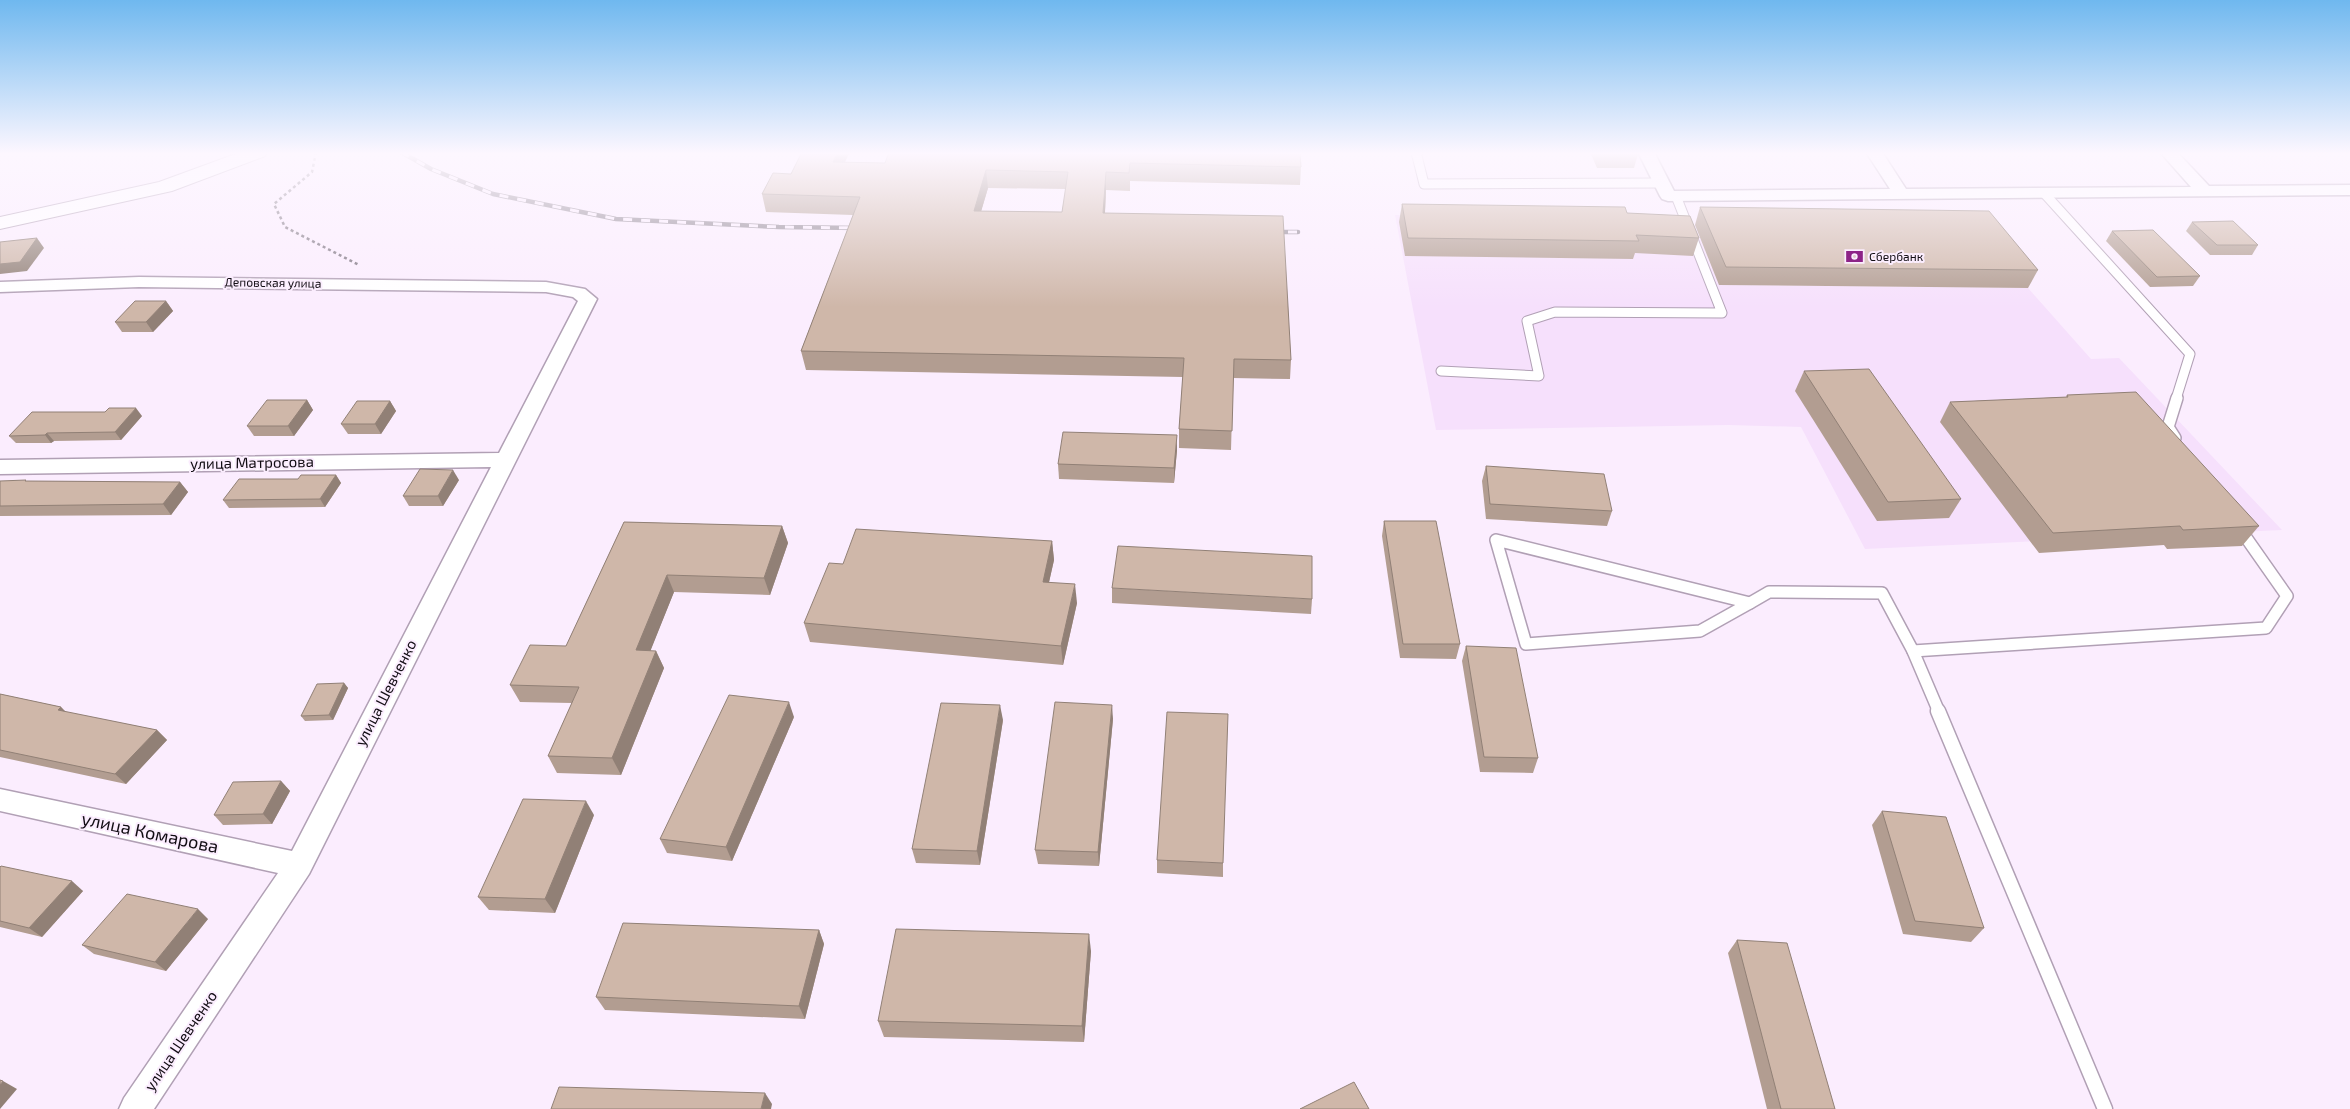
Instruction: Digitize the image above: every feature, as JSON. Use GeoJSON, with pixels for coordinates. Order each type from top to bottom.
{"type":"FeatureCollection","features":[{"type":"Feature","properties":{"kind":"street"},"geometry":{"type":"LineString","coordinates":[[0,223],[88,204]]}},
{"type":"Feature","properties":{"kind":"street","name":"Деповская улица"},"geometry":{"type":"LineString","coordinates":[[0,287],[139,282],[546,287]]}},
{"type":"Feature","properties":{"kind":"street","name":"улица Шевченко"},"geometry":{"type":"LineString","coordinates":[[136,1109],[299,865],[504,460],[588,299],[578,293],[546,287]]}},
{"type":"Feature","properties":{"kind":"street","name":"улица Матросова"},"geometry":{"type":"LineString","coordinates":[[0,467],[504,460]]}},
{"type":"Feature","properties":{"kind":"street","name":"улица Комарова"},"geometry":{"type":"LineString","coordinates":[[0,800],[299,865]]}},
{"type":"Feature","properties":{"kind":"lane"},"geometry":{"type":"LineString","coordinates":[[1441,371],[1539,376],[1527,321],[1555,312],[1660,311],[1722,314],[1679,204]]}},
{"type":"Feature","properties":{"kind":"lane"},"geometry":{"type":"LineString","coordinates":[[2054,204],[2190,354],[2168,427],[2185,451]]}},
{"type":"Feature","properties":{"kind":"lane"},"geometry":{"type":"LineString","coordinates":[[1913,651],[2266,628],[2287,596],[2236,523]]}},
{"type":"Feature","properties":{"kind":"lane"},"geometry":{"type":"LineString","coordinates":[[1751,603],[1496,540],[1526,644],[1700,632],[1751,603],[1769,592],[1882,593],[1913,651],[2105,1109]]}},
{"type":"Feature","properties":{"kind":"path"},"geometry":{"type":"LineString","coordinates":[[274,204],[285,227],[357,265],[367,267]]}},
{"type":"Feature","properties":{"kind":"shaded area"},"geometry":{"type":"Polygon","coordinates":[[[1628,214],[1631,222],[1695,225],[1719,285],[2028,288],[2091,359],[2119,358],[2282,530],[1865,549],[1801,427],[1729,425],[1436,430],[1395,215],[1628,214]]]}},
{"type":"Feature","properties":{"kind":"building"},"geometry":{"type":"Polygon","coordinates":[[[857,204],[976,204],[974,211],[1062,212],[1063,204],[1104,204],[1103,213],[1283,216],[1291,360],[1234,359],[1232,431],[1179,429],[1184,358],[801,351],[857,204]]]}},
{"type":"Feature","properties":{"kind":"building"},"geometry":{"type":"Polygon","coordinates":[[[1402,204],[1625,207],[1627,213],[1690,216],[1699,238],[1636,235],[1639,241],[1408,238],[1402,204]]]}},
{"type":"Feature","properties":{"kind":"building","name":"Сбербанк"},"geometry":{"type":"Polygon","coordinates":[[[1700,207],[1989,211],[2038,270],[1726,267],[1700,207]]]}},
{"type":"Feature","properties":{"kind":"building"},"geometry":{"type":"Polygon","coordinates":[[[2233,221],[2258,245],[2217,245],[2192,222],[2233,221]]]}},
{"type":"Feature","properties":{"kind":"building"},"geometry":{"type":"Polygon","coordinates":[[[2153,230],[2200,276],[2157,277],[2112,231],[2153,230]]]}},
{"type":"Feature","properties":{"kind":"building"},"geometry":{"type":"Polygon","coordinates":[[[37,238],[20,262],[0,264],[0,242],[37,238]]]}},
{"type":"Feature","properties":{"kind":"building"},"geometry":{"type":"Polygon","coordinates":[[[135,301],[166,301],[146,322],[115,322],[135,301]]]}},
{"type":"Feature","properties":{"kind":"building"},"geometry":{"type":"Polygon","coordinates":[[[1869,369],[1961,499],[1888,502],[1804,371],[1869,369]]]}},
{"type":"Feature","properties":{"kind":"building"},"geometry":{"type":"Polygon","coordinates":[[[2136,392],[2259,526],[2183,530],[2180,526],[2053,533],[1950,402],[2068,397],[2067,395],[2136,392]]]}},
{"type":"Feature","properties":{"kind":"building"},"geometry":{"type":"Polygon","coordinates":[[[267,400],[307,400],[288,426],[247,426],[267,400]]]}},
{"type":"Feature","properties":{"kind":"building"},"geometry":{"type":"Polygon","coordinates":[[[357,401],[390,401],[375,424],[341,424],[357,401]]]}},
{"type":"Feature","properties":{"kind":"building"},"geometry":{"type":"Polygon","coordinates":[[[109,408],[136,408],[115,432],[47,433],[45,435],[9,436],[32,412],[105,412],[109,408]]]}},
{"type":"Feature","properties":{"kind":"building"},"geometry":{"type":"Polygon","coordinates":[[[1063,432],[1177,435],[1174,468],[1058,464],[1063,432]]]}},
{"type":"Feature","properties":{"kind":"building"},"geometry":{"type":"Polygon","coordinates":[[[1486,466],[1604,474],[1612,511],[1490,504],[1486,466]]]}},
{"type":"Feature","properties":{"kind":"building"},"geometry":{"type":"Polygon","coordinates":[[[420,469],[453,470],[438,496],[403,496],[420,469]]]}},
{"type":"Feature","properties":{"kind":"building"},"geometry":{"type":"Polygon","coordinates":[[[301,475],[336,475],[320,499],[223,500],[239,479],[298,479],[301,475]]]}},
{"type":"Feature","properties":{"kind":"building"},"geometry":{"type":"Polygon","coordinates":[[[0,481],[180,482],[163,504],[0,506],[0,481]]]}},
{"type":"Feature","properties":{"kind":"building"},"geometry":{"type":"Polygon","coordinates":[[[1384,521],[1436,521],[1460,644],[1403,644],[1384,521]]]}},
{"type":"Feature","properties":{"kind":"building"},"geometry":{"type":"Polygon","coordinates":[[[624,522],[782,526],[764,578],[667,575],[636,650],[656,651],[612,758],[548,756],[579,687],[510,685],[530,645],[566,646],[624,522]]]}},
{"type":"Feature","properties":{"kind":"building"},"geometry":{"type":"Polygon","coordinates":[[[856,529],[1052,541],[1043,582],[1075,584],[1061,646],[804,623],[829,563],[843,564],[856,529]]]}},
{"type":"Feature","properties":{"kind":"building"},"geometry":{"type":"Polygon","coordinates":[[[1118,546],[1312,556],[1312,599],[1112,588],[1118,546]]]}},
{"type":"Feature","properties":{"kind":"building"},"geometry":{"type":"Polygon","coordinates":[[[1466,646],[1516,648],[1538,758],[1484,757],[1466,646]]]}},
{"type":"Feature","properties":{"kind":"building"},"geometry":{"type":"Polygon","coordinates":[[[344,683],[329,715],[301,716],[317,684],[344,683]]]}},
{"type":"Feature","properties":{"kind":"building"},"geometry":{"type":"Polygon","coordinates":[[[0,694],[61,707],[58,710],[157,730],[115,774],[0,750],[0,694]]]}},
{"type":"Feature","properties":{"kind":"building"},"geometry":{"type":"Polygon","coordinates":[[[729,695],[789,702],[726,847],[660,839],[729,695]]]}},
{"type":"Feature","properties":{"kind":"building"},"geometry":{"type":"Polygon","coordinates":[[[1055,702],[1112,705],[1098,852],[1035,850],[1055,702]]]}},
{"type":"Feature","properties":{"kind":"building"},"geometry":{"type":"Polygon","coordinates":[[[941,703],[1000,705],[977,851],[912,849],[941,703]]]}},
{"type":"Feature","properties":{"kind":"building"},"geometry":{"type":"Polygon","coordinates":[[[1167,712],[1228,714],[1223,863],[1157,860],[1167,712]]]}},
{"type":"Feature","properties":{"kind":"building"},"geometry":{"type":"Polygon","coordinates":[[[281,781],[263,814],[214,815],[233,782],[281,781]]]}},
{"type":"Feature","properties":{"kind":"building"},"geometry":{"type":"Polygon","coordinates":[[[523,799],[586,801],[545,899],[478,897],[523,799]]]}},
{"type":"Feature","properties":{"kind":"building"},"geometry":{"type":"Polygon","coordinates":[[[1882,811],[1946,817],[1984,928],[1915,921],[1882,811]]]}},
{"type":"Feature","properties":{"kind":"building"},"geometry":{"type":"Polygon","coordinates":[[[1,866],[72,881],[29,928],[0,921],[1,866]]]}},
{"type":"Feature","properties":{"kind":"building"},"geometry":{"type":"Polygon","coordinates":[[[127,894],[198,909],[155,962],[82,945],[127,894]]]}},
{"type":"Feature","properties":{"kind":"building"},"geometry":{"type":"Polygon","coordinates":[[[623,923],[819,930],[799,1006],[596,997],[623,923]]]}},
{"type":"Feature","properties":{"kind":"building"},"geometry":{"type":"Polygon","coordinates":[[[896,929],[1089,934],[1082,1026],[878,1021],[896,929]]]}},
{"type":"Feature","properties":{"kind":"building"},"geometry":{"type":"Polygon","coordinates":[[[1737,940],[1787,943],[1835,1109],[1781,1109],[1737,940]]]}},
{"type":"Feature","properties":{"kind":"building"},"geometry":{"type":"Polygon","coordinates":[[[1354,1082],[1369,1109],[1300,1109],[1354,1082]]]}},
{"type":"Feature","properties":{"kind":"building"},"geometry":{"type":"Polygon","coordinates":[[[559,1087],[765,1093],[761,1109],[551,1109],[559,1087]]]}},
{"type":"Feature","properties":{"kind":"railway"},"geometry":{"type":"LineString","coordinates":[[541,204],[616,219],[779,227],[860,228]]}},
{"type":"Feature","properties":{"kind":"railway"},"geometry":{"type":"LineString","coordinates":[[1270,232],[1298,232]]}},
{"type":"Feature","properties":{"kind":"place","name":"Сбербанк"},"geometry":{"type":"Point","coordinates":[1855,257]}}]}
